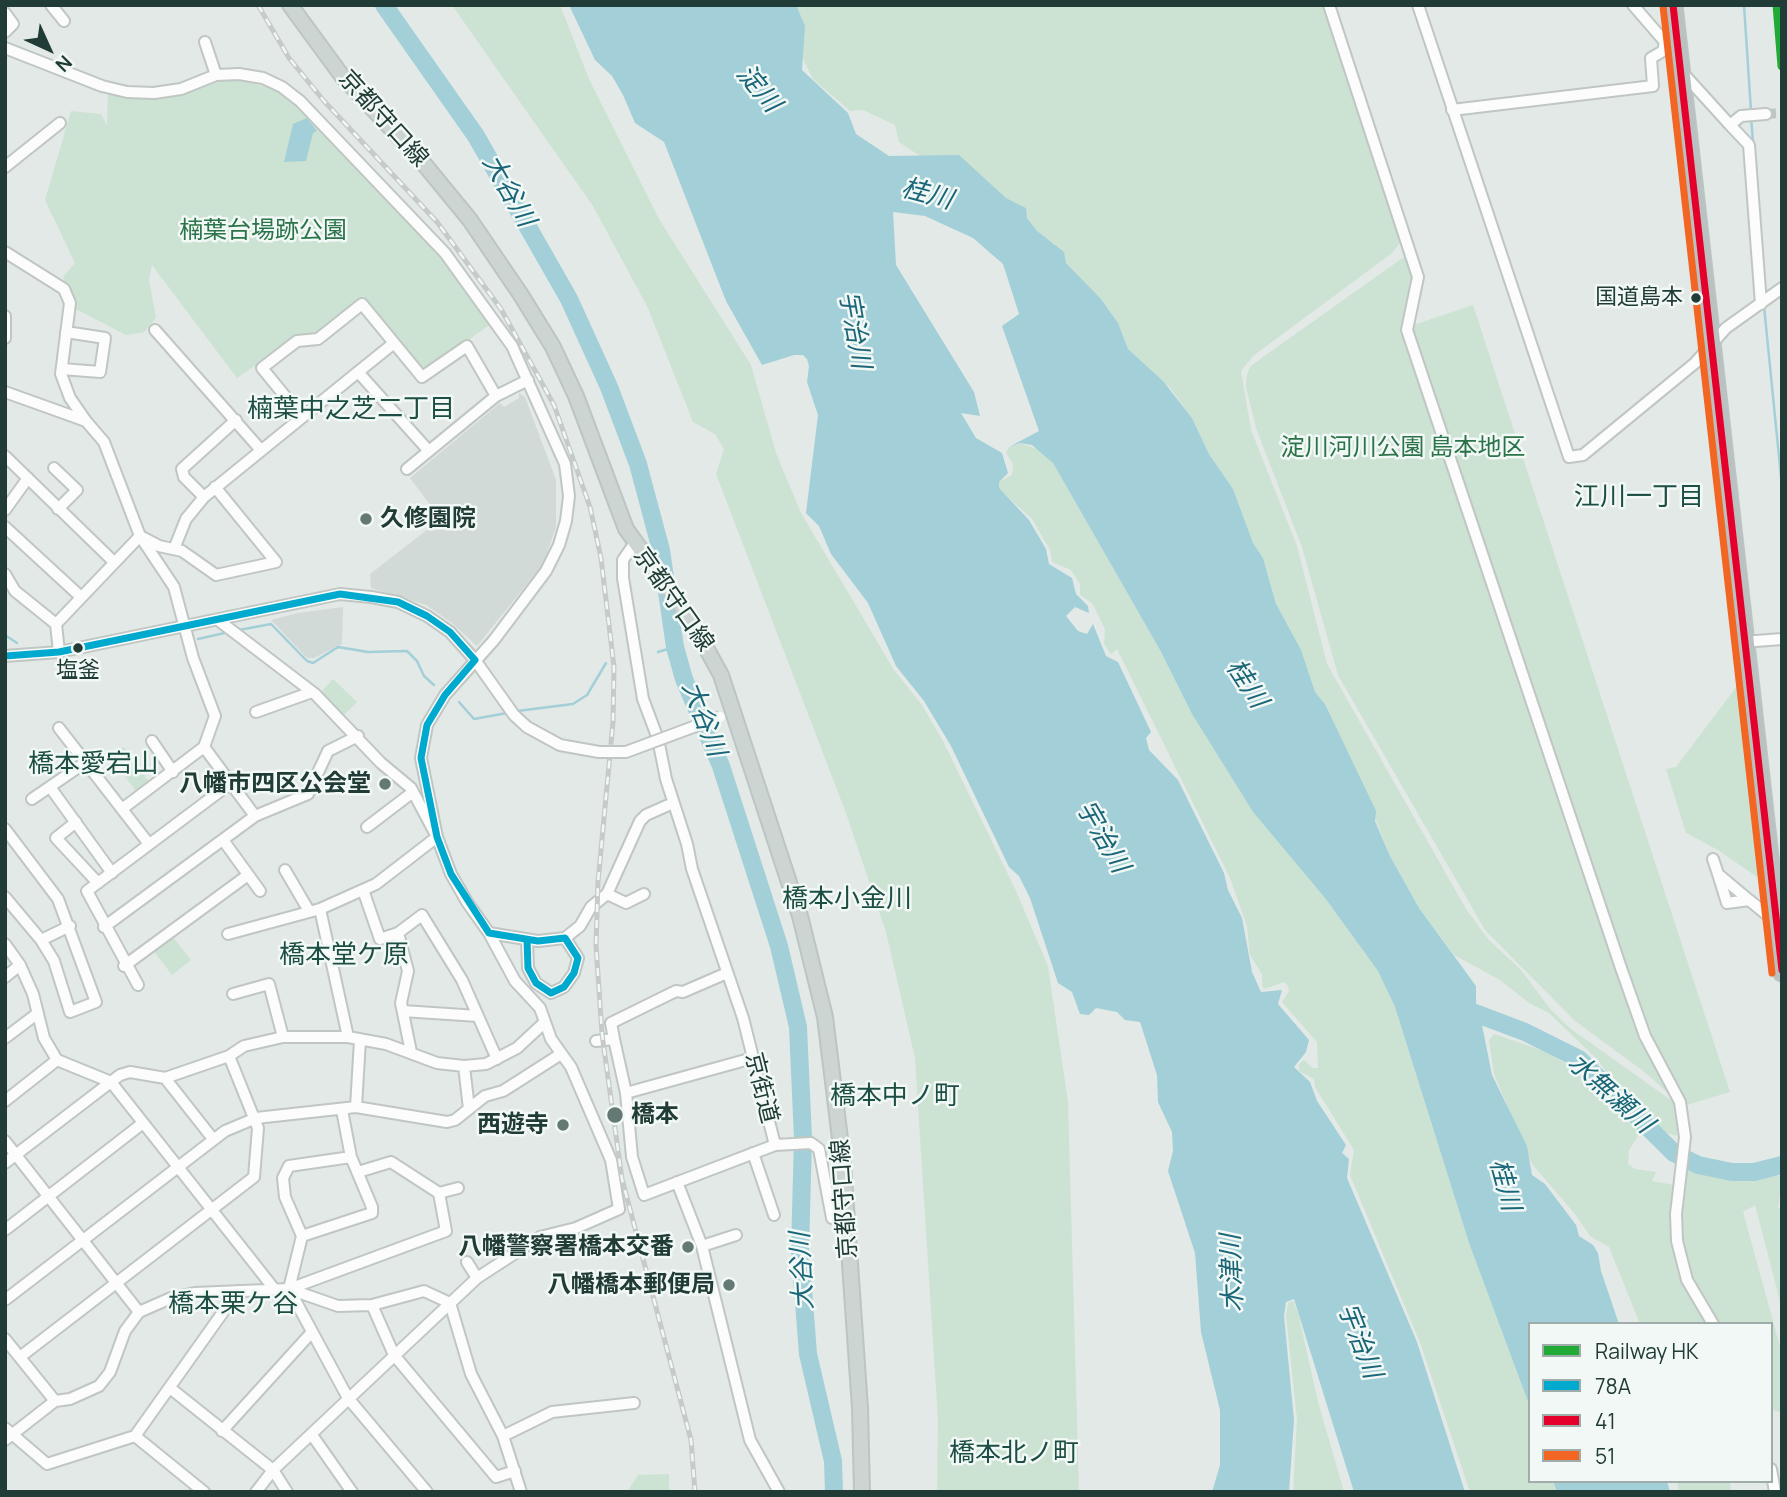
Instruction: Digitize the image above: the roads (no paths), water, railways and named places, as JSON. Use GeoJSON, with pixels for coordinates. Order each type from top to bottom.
{"type":"FeatureCollection","features":[{"type":"Feature","properties":{"kind":"highway"},"geometry":{"type":"LineString","coordinates":[[1673,5],[1671,41],[1681,71],[1782,972]]}},
{"type":"Feature","properties":{"kind":"main road","name":"京都守口線"},"geometry":{"type":"LineString","coordinates":[[290,5],[342,76],[420,159],[470,220],[521,295],[553,347],[576,396],[634,544],[676,599],[712,656],[726,715],[800,916],[825,1017],[839,1118],[847,1220],[860,1408],[862,1492]]}},
{"type":"Feature","properties":{"kind":"street"},"geometry":{"type":"LineString","coordinates":[[51,5],[64,21]]}},
{"type":"Feature","properties":{"kind":"street"},"geometry":{"type":"LineString","coordinates":[[1329,5],[1418,277],[1407,330],[1645,1036],[1680,1102],[1685,1136],[1677,1241],[1687,1280],[1712,1322]]}},
{"type":"Feature","properties":{"kind":"street"},"geometry":{"type":"LineString","coordinates":[[1418,5],[1569,457],[1583,455],[1695,363],[1726,328],[1782,288]]}},
{"type":"Feature","properties":{"kind":"street"},"geometry":{"type":"LineString","coordinates":[[1452,110],[1653,86],[1651,58],[1663,51],[1671,41],[1633,5]]}},
{"type":"Feature","properties":{"kind":"street"},"geometry":{"type":"LineString","coordinates":[[5,13],[13,24],[5,33]]}},
{"type":"Feature","properties":{"kind":"street"},"geometry":{"type":"LineString","coordinates":[[205,42],[216,75]]}},
{"type":"Feature","properties":{"kind":"street"},"geometry":{"type":"LineString","coordinates":[[5,48],[102,86],[127,92],[154,93],[181,89],[216,75],[239,74],[263,78],[282,87],[300,101],[453,263],[512,346],[565,464],[569,496],[559,545],[546,570],[444,695],[427,725],[421,758],[437,836]]}},
{"type":"Feature","properties":{"kind":"street"},"geometry":{"type":"LineString","coordinates":[[1681,71],[1749,145],[1763,302]]}},
{"type":"Feature","properties":{"kind":"street"},"geometry":{"type":"LineString","coordinates":[[1730,125],[1741,116],[1766,114]]}},
{"type":"Feature","properties":{"kind":"street"},"geometry":{"type":"LineString","coordinates":[[5,167],[60,123]]}},
{"type":"Feature","properties":{"kind":"street"},"geometry":{"type":"LineString","coordinates":[[5,252],[64,289],[70,303],[62,369],[70,398],[104,442],[140,536],[174,587],[184,627],[215,716],[204,747],[122,809]]}},
{"type":"Feature","properties":{"kind":"street"},"geometry":{"type":"LineString","coordinates":[[302,417],[262,368],[297,341],[318,339],[362,304],[422,377],[467,346],[496,396]]}},
{"type":"Feature","properties":{"kind":"street"},"geometry":{"type":"LineString","coordinates":[[5,316],[5,338]]}},
{"type":"Feature","properties":{"kind":"street"},"geometry":{"type":"LineString","coordinates":[[155,330],[260,449]]}},
{"type":"Feature","properties":{"kind":"street"},"geometry":{"type":"LineString","coordinates":[[62,369],[100,372],[105,338],[66,332]]}},
{"type":"Feature","properties":{"kind":"street"},"geometry":{"type":"LineString","coordinates":[[174,549],[186,519],[204,497],[394,343]]}},
{"type":"Feature","properties":{"kind":"street"},"geometry":{"type":"LineString","coordinates":[[358,372],[428,450]]}},
{"type":"Feature","properties":{"kind":"street"},"geometry":{"type":"LineString","coordinates":[[407,469],[496,396],[528,380]]}},
{"type":"Feature","properties":{"kind":"street"},"geometry":{"type":"LineString","coordinates":[[5,392],[86,421]]}},
{"type":"Feature","properties":{"kind":"street"},"geometry":{"type":"LineString","coordinates":[[204,497],[184,477],[182,470],[236,420]]}},
{"type":"Feature","properties":{"kind":"street"},"geometry":{"type":"LineString","coordinates":[[5,456],[114,562]]}},
{"type":"Feature","properties":{"kind":"street"},"geometry":{"type":"LineString","coordinates":[[54,468],[77,490],[58,509]]}},
{"type":"Feature","properties":{"kind":"street"},"geometry":{"type":"LineString","coordinates":[[5,510],[28,478]]}},
{"type":"Feature","properties":{"kind":"street"},"geometry":{"type":"LineString","coordinates":[[140,536],[182,551],[216,575],[276,562],[215,487]]}},
{"type":"Feature","properties":{"kind":"street"},"geometry":{"type":"LineString","coordinates":[[5,527],[82,597]]}},
{"type":"Feature","properties":{"kind":"street"},"geometry":{"type":"LineString","coordinates":[[56,624],[140,536]]}},
{"type":"Feature","properties":{"kind":"street","name":"京街道"},"geometry":{"type":"LineString","coordinates":[[626,1093],[629,1139],[644,1195],[775,1145],[743,1018],[673,803],[658,739],[643,699],[623,578],[622,560],[634,544]]}},
{"type":"Feature","properties":{"kind":"street"},"geometry":{"type":"LineString","coordinates":[[5,574],[15,591],[56,624],[59,652]]}},
{"type":"Feature","properties":{"kind":"street"},"geometry":{"type":"LineString","coordinates":[[5,656],[59,652],[340,594],[398,603],[427,616],[450,632],[475,660],[514,715],[527,727],[560,745],[599,752],[626,752],[726,715]]}},
{"type":"Feature","properties":{"kind":"street"},"geometry":{"type":"LineString","coordinates":[[218,620],[312,692],[413,792],[437,836],[451,874],[489,933],[515,981],[540,1008],[593,1113],[611,1160],[619,1209],[576,1228],[540,1237],[477,1278],[273,1470],[256,1492]]}},
{"type":"Feature","properties":{"kind":"street"},"geometry":{"type":"LineString","coordinates":[[1744,642],[1782,639]]}},
{"type":"Feature","properties":{"kind":"street"},"geometry":{"type":"LineString","coordinates":[[256,712],[312,692]]}},
{"type":"Feature","properties":{"kind":"street"},"geometry":{"type":"LineString","coordinates":[[59,727],[149,844]]}},
{"type":"Feature","properties":{"kind":"street"},"geometry":{"type":"LineString","coordinates":[[104,928],[255,816],[308,794],[328,751],[358,736]]}},
{"type":"Feature","properties":{"kind":"street"},"geometry":{"type":"LineString","coordinates":[[152,741],[173,772]]}},
{"type":"Feature","properties":{"kind":"street"},"geometry":{"type":"LineString","coordinates":[[204,747],[255,816]]}},
{"type":"Feature","properties":{"kind":"street"},"geometry":{"type":"LineString","coordinates":[[32,799],[86,762]]}},
{"type":"Feature","properties":{"kind":"street"},"geometry":{"type":"LineString","coordinates":[[138,985],[124,966],[87,891],[231,783]]}},
{"type":"Feature","properties":{"kind":"street"},"geometry":{"type":"LineString","coordinates":[[50,787],[112,873]]}},
{"type":"Feature","properties":{"kind":"street"},"geometry":{"type":"LineString","coordinates":[[367,827],[413,792]]}},
{"type":"Feature","properties":{"kind":"street"},"geometry":{"type":"LineString","coordinates":[[489,933],[527,940],[565,938],[580,926],[591,907],[607,894],[640,821],[646,815],[673,803]]}},
{"type":"Feature","properties":{"kind":"street"},"geometry":{"type":"LineString","coordinates":[[76,822],[56,838],[99,883]]}},
{"type":"Feature","properties":{"kind":"street"},"geometry":{"type":"LineString","coordinates":[[5,829],[58,899],[96,1002],[70,1012],[54,961],[41,940],[5,897]]}},
{"type":"Feature","properties":{"kind":"street"},"geometry":{"type":"LineString","coordinates":[[228,934],[314,910],[376,884],[437,836]]}},
{"type":"Feature","properties":{"kind":"street"},"geometry":{"type":"LineString","coordinates":[[223,840],[260,891]]}},
{"type":"Feature","properties":{"kind":"street"},"geometry":{"type":"LineString","coordinates":[[1713,859],[1727,903],[1749,900]]}},
{"type":"Feature","properties":{"kind":"street"},"geometry":{"type":"LineString","coordinates":[[285,870],[314,910],[348,1037]]}},
{"type":"Feature","properties":{"kind":"street"},"geometry":{"type":"LineString","coordinates":[[1718,874],[1776,922]]}},
{"type":"Feature","properties":{"kind":"street"},"geometry":{"type":"LineString","coordinates":[[124,966],[248,875]]}},
{"type":"Feature","properties":{"kind":"street"},"geometry":{"type":"LineString","coordinates":[[363,890],[380,939],[398,933],[422,915],[462,980],[497,1059]]}},
{"type":"Feature","properties":{"kind":"street"},"geometry":{"type":"LineString","coordinates":[[607,894],[626,903],[645,894]]}},
{"type":"Feature","properties":{"kind":"street"},"geometry":{"type":"LineString","coordinates":[[41,940],[70,926]]}},
{"type":"Feature","properties":{"kind":"street"},"geometry":{"type":"LineString","coordinates":[[398,933],[408,971],[401,1003],[411,1052]]}},
{"type":"Feature","properties":{"kind":"street"},"geometry":{"type":"LineString","coordinates":[[527,940],[530,975],[544,990],[551,993],[569,981],[578,958],[565,938]]}},
{"type":"Feature","properties":{"kind":"street"},"geometry":{"type":"LineString","coordinates":[[5,944],[20,965],[38,1013],[44,1038],[58,1060],[111,1082],[275,1290]]}},
{"type":"Feature","properties":{"kind":"street"},"geometry":{"type":"LineString","coordinates":[[5,977],[20,965]]}},
{"type":"Feature","properties":{"kind":"street"},"geometry":{"type":"LineString","coordinates":[[727,973],[683,992],[676,991],[611,1023],[626,1093],[752,1058]]}},
{"type":"Feature","properties":{"kind":"street"},"geometry":{"type":"LineString","coordinates":[[233,994],[269,984],[283,1037]]}},
{"type":"Feature","properties":{"kind":"street"},"geometry":{"type":"LineString","coordinates":[[403,1011],[478,1016]]}},
{"type":"Feature","properties":{"kind":"street"},"geometry":{"type":"LineString","coordinates":[[5,1038],[38,1013]]}},
{"type":"Feature","properties":{"kind":"street"},"geometry":{"type":"LineString","coordinates":[[5,1163],[111,1082],[130,1072],[165,1078],[229,1056],[244,1046],[283,1037],[348,1037],[411,1052],[437,1063],[464,1066],[497,1059],[517,1048],[545,1022]]}},
{"type":"Feature","properties":{"kind":"street"},"geometry":{"type":"LineString","coordinates":[[596,1041],[614,1039]]}},
{"type":"Feature","properties":{"kind":"street"},"geometry":{"type":"LineString","coordinates":[[356,1107],[360,1040]]}},
{"type":"Feature","properties":{"kind":"street"},"geometry":{"type":"LineString","coordinates":[[5,1300],[213,1139],[256,1118],[356,1107],[447,1122],[485,1096],[503,1091],[561,1054]]}},
{"type":"Feature","properties":{"kind":"street"},"geometry":{"type":"LineString","coordinates":[[20,1357],[254,1177],[258,1128],[256,1118],[229,1056]]}},
{"type":"Feature","properties":{"kind":"street"},"geometry":{"type":"LineString","coordinates":[[5,1101],[58,1060]]}},
{"type":"Feature","properties":{"kind":"street"},"geometry":{"type":"LineString","coordinates":[[464,1066],[469,1109]]}},
{"type":"Feature","properties":{"kind":"street"},"geometry":{"type":"LineString","coordinates":[[165,1078],[213,1139]]}},
{"type":"Feature","properties":{"kind":"street"},"geometry":{"type":"LineString","coordinates":[[302,1236],[370,1216],[372,1206],[351,1157],[342,1110]]}},
{"type":"Feature","properties":{"kind":"street"},"geometry":{"type":"LineString","coordinates":[[5,1230],[144,1123]]}},
{"type":"Feature","properties":{"kind":"street"},"geometry":{"type":"LineString","coordinates":[[5,1141],[138,1312]]}},
{"type":"Feature","properties":{"kind":"street"},"geometry":{"type":"LineString","coordinates":[[775,1145],[811,1143],[819,1149],[832,1218],[847,1220]]}},
{"type":"Feature","properties":{"kind":"street"},"geometry":{"type":"LineString","coordinates":[[753,1153],[774,1215]]}},
{"type":"Feature","properties":{"kind":"street"},"geometry":{"type":"LineString","coordinates":[[351,1157],[289,1166],[283,1178],[285,1197],[302,1236],[289,1289],[348,1398],[427,1492]]}},
{"type":"Feature","properties":{"kind":"street"},"geometry":{"type":"LineString","coordinates":[[238,1291],[135,1436],[47,1464],[7,1435],[55,1401],[70,1399],[99,1386],[110,1372],[125,1331],[138,1312],[172,1298],[195,1293],[238,1291],[275,1290],[289,1289],[446,1231],[439,1193],[391,1162],[358,1172]]}},
{"type":"Feature","properties":{"kind":"street"},"geometry":{"type":"LineString","coordinates":[[677,1182],[702,1246],[747,1430],[779,1492]]}},
{"type":"Feature","properties":{"kind":"street"},"geometry":{"type":"LineString","coordinates":[[439,1193],[458,1188]]}},
{"type":"Feature","properties":{"kind":"street"},"geometry":{"type":"LineString","coordinates":[[702,1246],[736,1235]]}},
{"type":"Feature","properties":{"kind":"street"},"geometry":{"type":"LineString","coordinates":[[467,1262],[477,1278]]}},
{"type":"Feature","properties":{"kind":"street"},"geometry":{"type":"LineString","coordinates":[[289,1289],[338,1306],[372,1305],[424,1291],[450,1303],[471,1374],[503,1436],[521,1492]]}},
{"type":"Feature","properties":{"kind":"street"},"geometry":{"type":"LineString","coordinates":[[372,1305],[394,1355],[496,1477],[515,1471]]}},
{"type":"Feature","properties":{"kind":"street"},"geometry":{"type":"LineString","coordinates":[[222,1431],[312,1332]]}},
{"type":"Feature","properties":{"kind":"street"},"geometry":{"type":"LineString","coordinates":[[5,1339],[55,1401]]}},
{"type":"Feature","properties":{"kind":"street"},"geometry":{"type":"LineString","coordinates":[[170,1388],[273,1470],[287,1492]]}},
{"type":"Feature","properties":{"kind":"street"},"geometry":{"type":"LineString","coordinates":[[503,1436],[552,1412],[634,1403]]}},
{"type":"Feature","properties":{"kind":"street"},"geometry":{"type":"LineString","coordinates":[[312,1435],[352,1492]]}},
{"type":"Feature","properties":{"kind":"street"},"geometry":{"type":"LineString","coordinates":[[135,1436],[204,1492]]}},
{"type":"Feature","properties":{"kind":"water"},"geometry":{"type":"Polygon","coordinates":[[[569,5],[796,5],[805,26],[802,70],[848,113],[856,134],[889,156],[959,155],[1006,198],[1026,208],[1027,218],[1037,231],[1064,252],[1066,263],[1101,299],[1118,323],[1128,349],[1163,381],[1192,418],[1209,454],[1233,489],[1253,543],[1263,558],[1276,604],[1301,650],[1315,692],[1325,704],[1376,811],[1375,821],[1390,856],[1419,908],[1476,986],[1476,1008],[1472,1012],[1482,1025],[1492,1075],[1527,1146],[1532,1175],[1545,1184],[1576,1225],[1579,1236],[1593,1245],[1598,1253],[1601,1271],[1618,1322],[1528,1322],[1528,1402],[1469,1243],[1395,1007],[1378,971],[1325,898],[1253,812],[1192,714],[1160,650],[1053,463],[1032,445],[1020,443],[1009,447],[1039,431],[1002,326],[1019,314],[1003,264],[973,238],[925,216],[893,212],[896,265],[974,392],[980,416],[961,413],[976,438],[1002,453],[1008,473],[999,482],[999,488],[1029,520],[1046,549],[1049,564],[1072,578],[1076,594],[1088,606],[1089,613],[1075,607],[1066,616],[1078,631],[1087,634],[1093,624],[1106,656],[1118,662],[1151,732],[1146,738],[1149,750],[1178,780],[1224,873],[1228,890],[1242,918],[1252,972],[1261,992],[1282,990],[1278,1004],[1309,1040],[1306,1052],[1294,1067],[1310,1082],[1317,1101],[1346,1145],[1342,1153],[1349,1159],[1347,1178],[1417,1342],[1465,1492],[1354,1492],[1294,1299],[1286,1302],[1284,1316],[1294,1420],[1289,1492],[1212,1492],[1220,1465],[1220,1410],[1201,1332],[1195,1253],[1168,1171],[1173,1151],[1172,1132],[1158,1102],[1157,1075],[1140,1022],[1125,1020],[1117,1012],[1096,1008],[1089,1015],[1080,1014],[1072,992],[1058,983],[1030,898],[1019,876],[1009,867],[951,746],[924,701],[896,666],[868,603],[831,554],[819,526],[806,513],[818,415],[807,382],[807,359],[803,355],[794,355],[762,365],[726,301],[664,142],[635,123],[612,76],[595,60],[569,5]]]}},
{"type":"Feature","properties":{"kind":"water"},"geometry":{"type":"Polygon","coordinates":[[[307,118],[317,131],[313,133],[306,161],[284,162],[293,124],[307,118]]]}},
{"type":"Feature","properties":{"kind":"water"},"geometry":{"type":"Polygon","coordinates":[[[1554,1483],[1668,1483],[1670,1492],[1557,1492],[1554,1483]]]}},
{"type":"Feature","properties":{"kind":"waterway","name":"大谷川"},"geometry":{"type":"LineString","coordinates":[[384,5],[476,136],[569,299],[609,387],[638,464],[661,550],[675,647],[684,679],[721,766],[779,946],[798,1027],[803,1138],[800,1250],[808,1354],[833,1461],[834,1492]]}},
{"type":"Feature","properties":{"kind":"waterway"},"geometry":{"type":"LineString","coordinates":[[1744,5],[1751,111]]}},
{"type":"Feature","properties":{"kind":"waterway"},"geometry":{"type":"LineString","coordinates":[[1751,117],[1753,142]]}},
{"type":"Feature","properties":{"kind":"waterway"},"geometry":{"type":"LineString","coordinates":[[1764,306],[1782,487]]}},
{"type":"Feature","properties":{"kind":"waterway"},"geometry":{"type":"LineString","coordinates":[[239,630],[271,624],[307,661],[313,663],[338,647],[368,652],[407,651],[417,661],[424,676],[434,685]]}},
{"type":"Feature","properties":{"kind":"waterway"},"geometry":{"type":"LineString","coordinates":[[198,639],[229,632]]}},
{"type":"Feature","properties":{"kind":"waterway"},"geometry":{"type":"LineString","coordinates":[[5,635],[17,643]]}},
{"type":"Feature","properties":{"kind":"waterway"},"geometry":{"type":"LineString","coordinates":[[658,652],[675,647]]}},
{"type":"Feature","properties":{"kind":"waterway"},"geometry":{"type":"LineString","coordinates":[[517,711],[573,704],[587,695],[606,663]]}},
{"type":"Feature","properties":{"kind":"waterway"},"geometry":{"type":"LineString","coordinates":[[61,665],[73,671],[90,664]]}},
{"type":"Feature","properties":{"kind":"waterway"},"geometry":{"type":"LineString","coordinates":[[459,702],[474,719],[507,713]]}},
{"type":"Feature","properties":{"kind":"waterway","name":"水無瀬川"},"geometry":{"type":"LineString","coordinates":[[1451,1004],[1525,1032],[1579,1059],[1674,1153],[1698,1165],[1732,1172],[1754,1172],[1782,1165]]}},
{"type":"Feature","properties":{"kind":"tunnel"},"geometry":{"type":"LineString","coordinates":[[1766,114],[1782,113]]}},
{"type":"Feature","properties":{"kind":"railway"},"geometry":{"type":"LineString","coordinates":[[258,5],[289,58],[324,101],[437,222],[501,309],[554,405],[590,507],[601,558],[614,667],[613,722],[598,882],[596,945],[602,1034],[622,1179],[691,1440],[695,1492]]}},
{"type":"Feature","properties":{"kind":"rail line","name":"HK"},"geometry":{"type":"LineString","coordinates":[[1777,5],[1782,66]]}},
{"type":"Feature","properties":{"kind":"place","name":"国道島本"},"geometry":{"type":"Point","coordinates":[1696,298]}},
{"type":"Feature","properties":{"kind":"place","name":"久修園院"},"geometry":{"type":"Point","coordinates":[366,519]}},
{"type":"Feature","properties":{"kind":"place","name":"塩釜"},"geometry":{"type":"Point","coordinates":[78,648]}},
{"type":"Feature","properties":{"kind":"place","name":"八幡市四区公会堂"},"geometry":{"type":"Point","coordinates":[385,784]}},
{"type":"Feature","properties":{"kind":"place","name":"橋本"},"geometry":{"type":"Point","coordinates":[615,1115]}},
{"type":"Feature","properties":{"kind":"place","name":"西遊寺"},"geometry":{"type":"Point","coordinates":[563,1125]}},
{"type":"Feature","properties":{"kind":"place","name":"八幡警察署橋本交番"},"geometry":{"type":"Point","coordinates":[688,1247]}},
{"type":"Feature","properties":{"kind":"place","name":"八幡橋本郵便局"},"geometry":{"type":"Point","coordinates":[729,1285]}},
{"type":"Feature","properties":{"kind":"district","name":"楠葉中之芝二丁目"},"geometry":{"type":"Point","coordinates":[351,410]}},
{"type":"Feature","properties":{"kind":"district","name":"江川一丁目"},"geometry":{"type":"Point","coordinates":[1639,498]}},
{"type":"Feature","properties":{"kind":"district","name":"橋本愛宕山"},"geometry":{"type":"Point","coordinates":[93,765]}},
{"type":"Feature","properties":{"kind":"district","name":"橋本小金川"},"geometry":{"type":"Point","coordinates":[847,900]}},
{"type":"Feature","properties":{"kind":"district","name":"橋本堂ケ原"},"geometry":{"type":"Point","coordinates":[344,956]}},
{"type":"Feature","properties":{"kind":"district","name":"橋本中ノ町"},"geometry":{"type":"Point","coordinates":[895,1097]}},
{"type":"Feature","properties":{"kind":"district","name":"橋本栗ケ谷"},"geometry":{"type":"Point","coordinates":[233,1305]}},
{"type":"Feature","properties":{"kind":"district","name":"橋本北ノ町"},"geometry":{"type":"Point","coordinates":[1014,1454]}},
{"type":"Feature","properties":{"kind":"water label","name":"淀川"},"geometry":{"type":"Point","coordinates":[758,89]}},
{"type":"Feature","properties":{"kind":"water label","name":"桂川"},"geometry":{"type":"Point","coordinates":[927,195]}},
{"type":"Feature","properties":{"kind":"water label","name":"宇治川"},"geometry":{"type":"Point","coordinates":[854,330]}},
{"type":"Feature","properties":{"kind":"water label","name":"桂川"},"geometry":{"type":"Point","coordinates":[1246,684]}},
{"type":"Feature","properties":{"kind":"water label","name":"宇治川"},"geometry":{"type":"Point","coordinates":[1102,837]}},
{"type":"Feature","properties":{"kind":"water label","name":"桂川"},"geometry":{"type":"Point","coordinates":[1504,1185]}},
{"type":"Feature","properties":{"kind":"water label","name":"木津川"},"geometry":{"type":"Point","coordinates":[1233,1273]}},
{"type":"Feature","properties":{"kind":"water label","name":"宇治川"},"geometry":{"type":"Point","coordinates":[1359,1341]}},
{"type":"Feature","properties":{"kind":"park label","name":"楠葉台場跡公園"},"geometry":{"type":"Point","coordinates":[263,231]}},
{"type":"Feature","properties":{"kind":"park label","name":"淀川河川公園 島本地区"},"geometry":{"type":"Point","coordinates":[1403,448]}}]}
